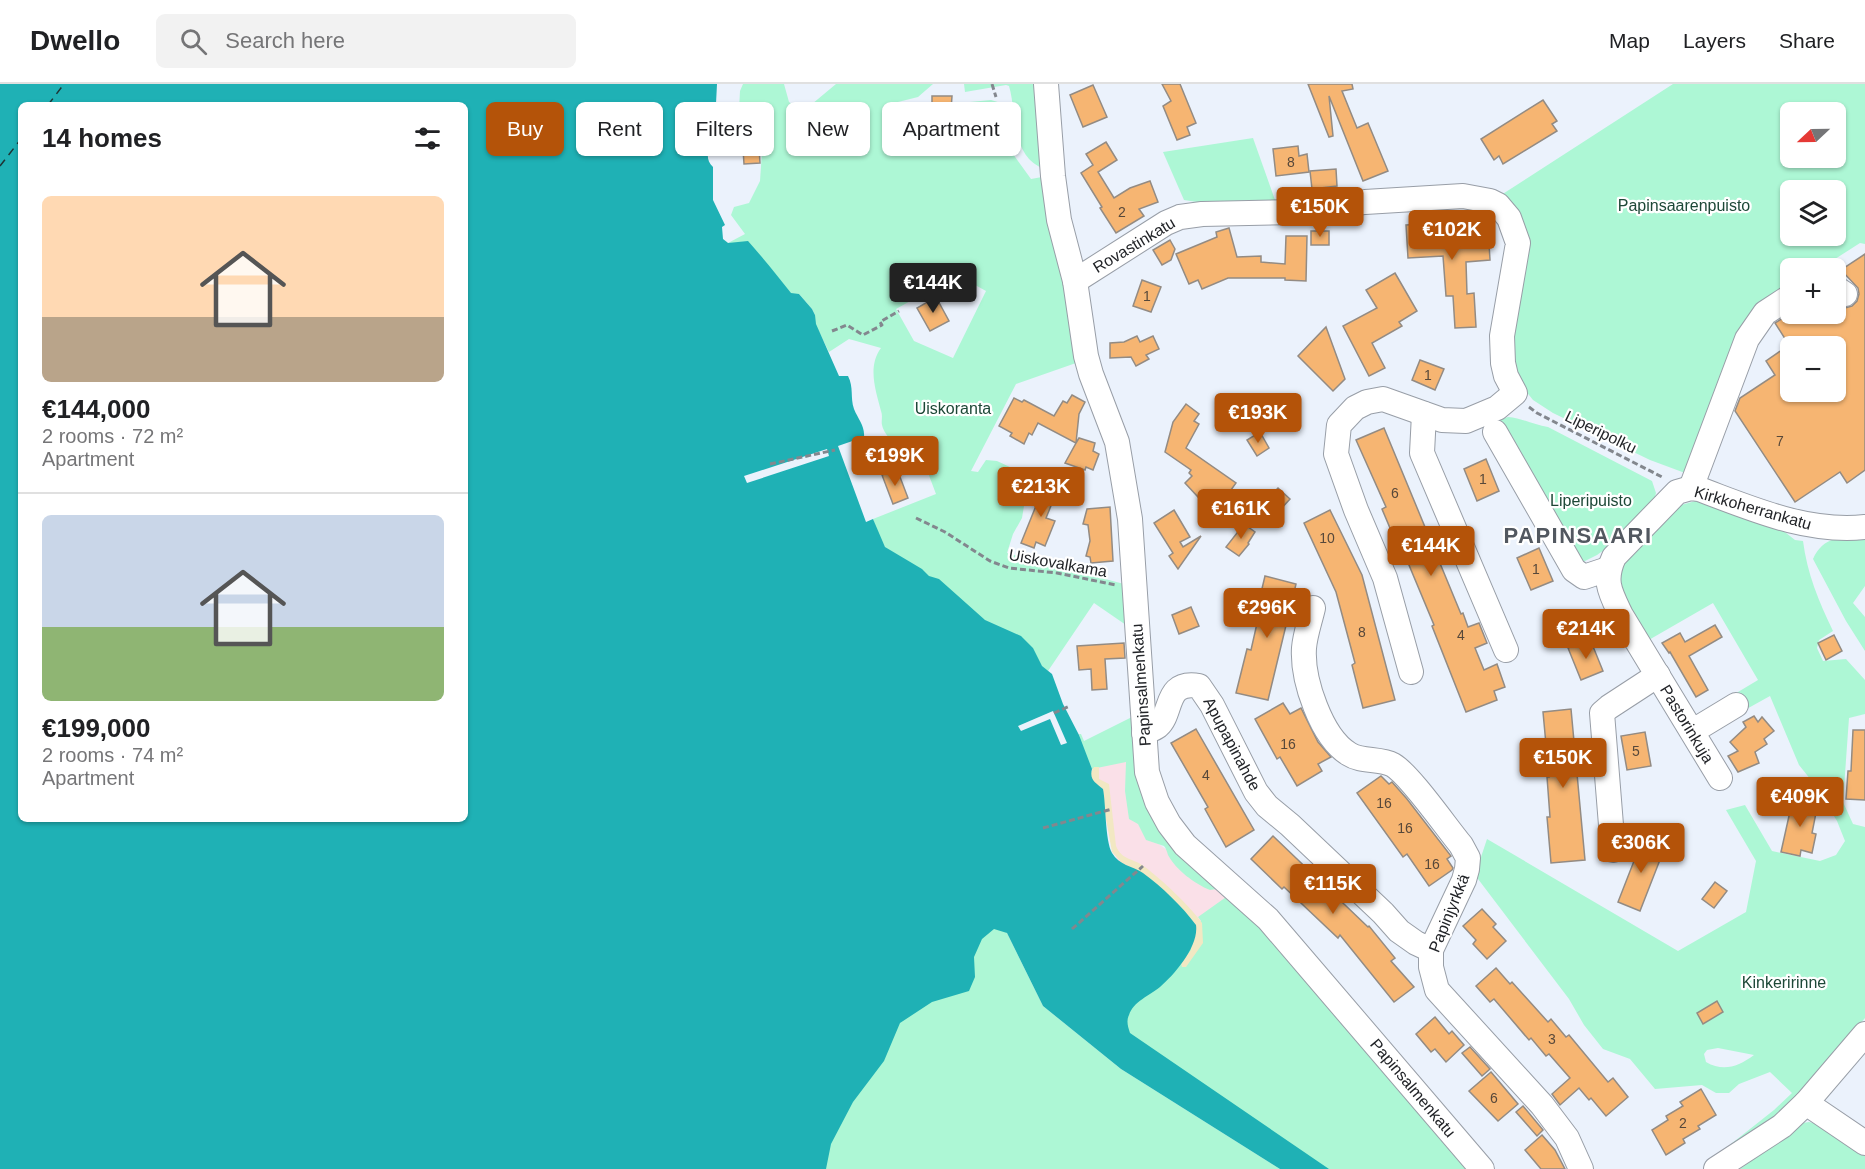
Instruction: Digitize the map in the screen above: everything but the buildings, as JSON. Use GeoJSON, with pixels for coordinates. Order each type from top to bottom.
{"type":"FeatureCollection","features":[{"type":"Feature","properties":{"kind":"street","name":"Papinsalmenkatu"},"geometry":{"type":"LineString","coordinates":[[1046,84],[1055,197],[1075,281],[1086,356],[1117,442],[1122,465],[1130,519],[1144,734],[1150,785],[1169,824],[1185,845],[1269,919],[1482,1169]]}},
{"type":"Feature","properties":{"kind":"street","name":"Rovastinkatu"},"geometry":{"type":"LineString","coordinates":[[1075,281],[1166,223],[1180,217],[1202,214],[1298,212],[1365,202],[1463,196],[1481,198],[1504,210],[1514,226],[1518,243],[1502,336],[1503,363],[1506,376],[1515,393]]}},
{"type":"Feature","properties":{"kind":"street"},"geometry":{"type":"LineString","coordinates":[[1495,432],[1574,570],[1584,578],[1608,569],[1614,557],[1623,547],[1684,490],[1747,339],[1766,313],[1780,303]]}},
{"type":"Feature","properties":{"kind":"street"},"geometry":{"type":"LineString","coordinates":[[1411,672],[1385,578],[1356,510],[1336,453],[1339,425],[1348,414],[1367,402],[1383,399],[1442,420],[1466,421],[1497,408],[1515,393]]}},
{"type":"Feature","properties":{"kind":"street"},"geometry":{"type":"LineString","coordinates":[[1424,414],[1422,453],[1506,650]]}},
{"type":"Feature","properties":{"kind":"street","name":"Kirkkoherrankatu"},"geometry":{"type":"LineString","coordinates":[[1684,490],[1699,489],[1783,519],[1810,526],[1865,527]]}},
{"type":"Feature","properties":{"kind":"street","name":"Pastorinkuja"},"geometry":{"type":"LineString","coordinates":[[1608,569],[1607,579],[1610,593],[1621,615],[1720,778]]}},
{"type":"Feature","properties":{"kind":"street","name":"Papinjyrkkä"},"geometry":{"type":"LineString","coordinates":[[1313,608],[1304,646],[1304,667],[1307,686],[1321,720],[1341,749],[1351,756],[1392,765],[1405,775],[1461,845],[1468,858],[1464,880],[1431,950],[1431,967],[1437,990],[1542,1105],[1567,1138],[1581,1169]]}},
{"type":"Feature","properties":{"kind":"street"},"geometry":{"type":"LineString","coordinates":[[1613,850],[1602,713],[1658,675]]}},
{"type":"Feature","properties":{"kind":"street","name":"Apupapinahde"},"geometry":{"type":"LineString","coordinates":[[1144,734],[1157,727],[1164,717],[1169,698],[1178,690],[1191,684],[1198,686],[1212,705],[1256,792],[1267,806],[1399,931],[1431,950]]}},
{"type":"Feature","properties":{"kind":"street"},"geometry":{"type":"LineString","coordinates":[[1693,731],[1736,705]]}},
{"type":"Feature","properties":{"kind":"street"},"geometry":{"type":"LineString","coordinates":[[1716,1169],[1782,1126],[1806,1103],[1865,1034]]}},
{"type":"Feature","properties":{"kind":"street"},"geometry":{"type":"LineString","coordinates":[[1806,1103],[1865,1143]]}},
{"type":"Feature","properties":{"kind":"path"},"geometry":{"type":"LineString","coordinates":[[992,84],[996,97]]}},
{"type":"Feature","properties":{"kind":"path"},"geometry":{"type":"LineString","coordinates":[[832,331],[847,325],[863,335],[882,325],[880,322],[899,311]]}},
{"type":"Feature","properties":{"kind":"path","name":"Liperipolku"},"geometry":{"type":"LineString","coordinates":[[1515,393],[1537,413],[1684,490]]}},
{"type":"Feature","properties":{"kind":"path"},"geometry":{"type":"LineString","coordinates":[[770,464],[835,450]]}},
{"type":"Feature","properties":{"kind":"path","name":"Uiskovalkama"},"geometry":{"type":"LineString","coordinates":[[916,518],[945,532],[990,561],[1009,568],[1057,573],[1135,590]]}},
{"type":"Feature","properties":{"kind":"path"},"geometry":{"type":"LineString","coordinates":[[1054,713],[1070,706]]}},
{"type":"Feature","properties":{"kind":"path"},"geometry":{"type":"LineString","coordinates":[[1043,828],[1112,809]]}},
{"type":"Feature","properties":{"kind":"path"},"geometry":{"type":"LineString","coordinates":[[1072,928],[1143,866]]}},
{"type":"Feature","properties":{"kind":"shaded area"},"geometry":{"type":"Polygon","coordinates":[[[1134,743],[1152,839],[1230,897],[1196,925],[1117,860],[1092,769],[1134,743]]]}},
{"type":"Feature","properties":{"kind":"green space","name":"Uiskoranta"},"geometry":{"type":"Polygon","coordinates":[[[743,84],[784,84],[789,102],[786,102],[786,156],[870,156],[870,102],[814,102],[836,84],[933,84],[918,97],[898,102],[882,102],[882,156],[1014,156],[1031,179],[1042,177],[1064,274],[1076,363],[1016,384],[971,471],[978,472],[986,460],[997,461],[1029,476],[1022,518],[1013,534],[1007,553],[1124,584],[1126,625],[1094,603],[1048,671],[919,611],[878,534],[873,519],[936,494],[916,441],[906,447],[899,447],[889,438],[883,428],[874,371],[874,363],[881,348],[849,339],[829,352],[815,324],[812,309],[799,294],[777,300],[723,239],[728,243],[745,234],[731,215],[734,207],[749,203],[760,181],[762,156],[774,156],[774,102],[739,102],[743,84]],[[957,275],[896,309],[914,341],[953,358],[986,291],[957,275]]]}},
{"type":"Feature","properties":{"kind":"green space"},"geometry":{"type":"Polygon","coordinates":[[[964,84],[1038,84],[1042,168],[1032,162],[1021,145],[1021,102],[1012,102],[1009,86],[965,92],[964,84]]]}},
{"type":"Feature","properties":{"kind":"green space","name":"Papinsaarenpuisto"},"geometry":{"type":"Polygon","coordinates":[[[1673,84],[1865,84],[1865,244],[1860,243],[1837,258],[1780,258],[1780,296],[1750,316],[1685,473],[1650,460],[1553,413],[1533,400],[1525,390],[1510,355],[1525,259],[1498,197],[1673,84]]]}},
{"type":"Feature","properties":{"kind":"green space"},"geometry":{"type":"Polygon","coordinates":[[[991,100],[998,102],[970,102],[991,100]]]}},
{"type":"Feature","properties":{"kind":"green space"},"geometry":{"type":"Polygon","coordinates":[[[1253,138],[1275,200],[1197,202],[1184,200],[1163,152],[1253,138]]]}},
{"type":"Feature","properties":{"kind":"green space","name":"Liperipuisto"},"geometry":{"type":"Polygon","coordinates":[[[1508,417],[1548,427],[1652,481],[1656,493],[1653,504],[1611,545],[1579,564],[1494,422],[1508,417]]]}},
{"type":"Feature","properties":{"kind":"green space","name":"Kinkeririnne"},"geometry":{"type":"Polygon","coordinates":[[[1699,500],[1781,529],[1795,540],[1803,541],[1814,587],[1833,631],[1819,640],[1817,648],[1823,661],[1846,659],[1865,680],[1865,714],[1849,718],[1843,802],[1853,824],[1865,827],[1865,1018],[1800,1098],[1735,1149],[1731,1144],[1792,1093],[1770,1072],[1739,1084],[1729,1093],[1716,1093],[1702,1085],[1655,1089],[1630,1059],[1603,1049],[1584,1025],[1569,999],[1475,875],[1487,839],[1678,951],[1746,912],[1756,861],[1726,810],[1745,805],[1772,851],[1820,861],[1836,855],[1845,841],[1837,821],[1815,785],[1799,765],[1770,696],[1743,711],[1733,695],[1758,680],[1713,603],[1647,641],[1619,594],[1620,568],[1674,507],[1699,500]],[[1718,1048],[1707,1050],[1704,1054],[1706,1062],[1718,1067],[1730,1067],[1742,1063],[1754,1055],[1718,1048]]]}},
{"type":"Feature","properties":{"kind":"green space"},"geometry":{"type":"Polygon","coordinates":[[[1865,534],[1865,586],[1853,603],[1865,617],[1865,651],[1813,559],[1817,551],[1828,542],[1842,537],[1865,534]]]}},
{"type":"Feature","properties":{"kind":"green space"},"geometry":{"type":"Polygon","coordinates":[[[1132,717],[1139,764],[1216,889],[1210,890],[1186,876],[1171,861],[1164,846],[1146,840],[1138,824],[1129,819],[1125,791],[1126,762],[1092,769],[1085,767],[1079,734],[1084,741],[1132,717]]]}},
{"type":"Feature","properties":{"kind":"green space"},"geometry":{"type":"Polygon","coordinates":[[[853,823],[1007,933],[1043,1006],[1121,1069],[1280,1169],[674,1169],[853,823]]]}},
{"type":"Feature","properties":{"kind":"green space"},"geometry":{"type":"Polygon","coordinates":[[[1233,894],[1475,1169],[1315,1169],[1133,1043],[1108,1003],[1192,919],[1197,925],[1201,921],[1198,917],[1233,894]]]}},
{"type":"Feature","properties":{"kind":"green space"},"geometry":{"type":"Polygon","coordinates":[[[1803,1123],[1821,1125],[1865,1155],[1865,1169],[1740,1169],[1803,1123]]]}},
{"type":"Feature","properties":{"kind":"sand"},"geometry":{"type":"Polygon","coordinates":[[[1094,767],[1099,767],[1099,779],[1109,784],[1116,846],[1119,851],[1125,857],[1141,864],[1159,879],[1202,923],[1203,943],[1186,967],[1182,967],[1181,963],[1191,950],[1181,907],[1144,874],[1122,863],[1112,852],[1103,789],[1094,783],[1090,774],[1094,767]]]}},
{"type":"Feature","properties":{"kind":"water"},"geometry":{"type":"Polygon","coordinates":[[[0,84],[717,84],[716,102],[675,102],[675,156],[708,156],[713,167],[713,200],[725,225],[722,227],[723,239],[728,243],[748,241],[791,293],[799,294],[815,315],[816,324],[839,376],[848,376],[854,409],[862,426],[864,437],[838,446],[866,522],[873,519],[885,547],[922,569],[929,576],[939,579],[985,620],[1021,636],[1033,648],[1042,666],[1052,674],[1092,769],[1092,779],[1103,789],[1108,840],[1112,853],[1118,860],[1143,873],[1157,884],[1196,925],[1194,942],[1179,967],[1160,987],[1131,1010],[1127,1022],[1130,1033],[1329,1169],[1280,1169],[1121,1069],[1043,1006],[1007,933],[994,929],[982,939],[974,957],[975,977],[969,991],[932,1002],[900,1023],[884,1061],[853,1102],[831,1144],[826,1169],[0,1169],[0,84]]]}},
{"type":"Feature","properties":{"kind":"pier"},"geometry":{"type":"Polygon","coordinates":[[[827,449],[829,456],[747,483],[744,476],[827,449]]]}},
{"type":"Feature","properties":{"kind":"pier"},"geometry":{"type":"Polygon","coordinates":[[[1053,711],[1067,743],[1061,745],[1050,719],[1021,731],[1018,726],[1053,711]]]}},
{"type":"Feature","properties":{"kind":"ferry route"},"geometry":{"type":"LineString","coordinates":[[50,102],[64,84]]}},
{"type":"Feature","properties":{"kind":"ferry route"},"geometry":{"type":"LineString","coordinates":[[0,166],[18,143]]}},
{"type":"Feature","properties":{"kind":"district","name":"PAPINSAARI"},"geometry":{"type":"Point","coordinates":[1578,535]}}]}
